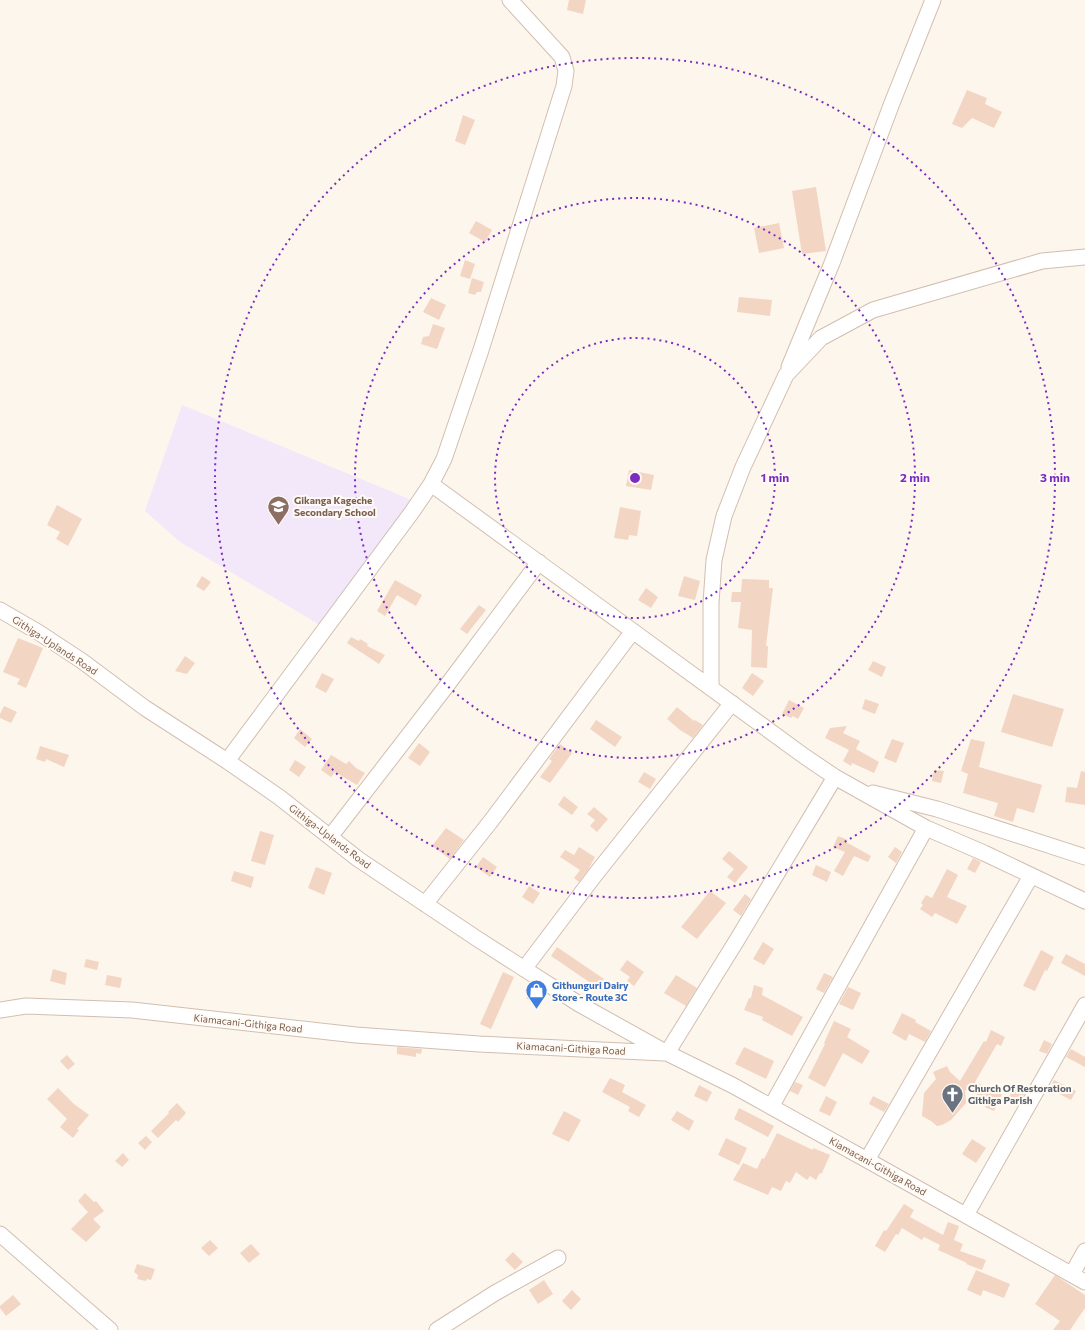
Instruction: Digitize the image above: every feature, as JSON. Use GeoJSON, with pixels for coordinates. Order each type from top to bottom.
{"type":"FeatureCollection","features":[{"type":"Feature","properties":{"kind":"street"},"geometry":{"type":"LineString","coordinates":[[227,761],[412,512],[431,484],[444,459],[479,357],[564,86],[566,71],[562,57],[510,0]]}},
{"type":"Feature","properties":{"kind":"street"},"geometry":{"type":"LineString","coordinates":[[711,688],[711,603],[714,560],[724,516],[743,467],[786,375],[832,264],[889,110],[933,0]]}},
{"type":"Feature","properties":{"kind":"street"},"geometry":{"type":"LineString","coordinates":[[786,375],[821,338],[873,310],[1042,261],[1085,257]]}},
{"type":"Feature","properties":{"kind":"street"},"geometry":{"type":"LineString","coordinates":[[431,484],[835,777],[926,828],[984,853],[1085,901]]}},
{"type":"Feature","properties":{"kind":"street"},"geometry":{"type":"LineString","coordinates":[[330,836],[445,688],[540,562]]}},
{"type":"Feature","properties":{"kind":"street","name":"Githiga-Uplands Road"},"geometry":{"type":"LineString","coordinates":[[0,610],[38,632],[82,661],[145,708],[280,797],[358,859],[425,904],[579,1004],[667,1053]]}},
{"type":"Feature","properties":{"kind":"street"},"geometry":{"type":"LineString","coordinates":[[425,904],[491,821],[633,631]]}},
{"type":"Feature","properties":{"kind":"street"},"geometry":{"type":"LineString","coordinates":[[524,969],[595,875],[732,703]]}},
{"type":"Feature","properties":{"kind":"street"},"geometry":{"type":"LineString","coordinates":[[667,1053],[835,777]]}},
{"type":"Feature","properties":{"kind":"street"},"geometry":{"type":"LineString","coordinates":[[859,790],[938,809],[1085,857]]}},
{"type":"Feature","properties":{"kind":"street"},"geometry":{"type":"LineString","coordinates":[[771,1107],[926,828]]}},
{"type":"Feature","properties":{"kind":"street"},"geometry":{"type":"LineString","coordinates":[[867,1160],[1031,876]]}},
{"type":"Feature","properties":{"kind":"street"},"geometry":{"type":"LineString","coordinates":[[966,1215],[1085,1005]]}},
{"type":"Feature","properties":{"kind":"street","name":"Kiamacani-Githiga Road"},"geometry":{"type":"LineString","coordinates":[[0,1010],[26,1006],[132,1010],[356,1035],[479,1044],[667,1053],[732,1085],[1085,1282]]}},
{"type":"Feature","properties":{"kind":"street"},"geometry":{"type":"LineString","coordinates":[[0,1234],[110,1330]]}},
{"type":"Feature","properties":{"kind":"street"},"geometry":{"type":"LineString","coordinates":[[1072,1274],[1085,1251]]}},
{"type":"Feature","properties":{"kind":"street"},"geometry":{"type":"LineString","coordinates":[[436,1330],[495,1293],[558,1258]]}},
{"type":"Feature","properties":{"kind":"shaded area","name":"Gikanga Kageche Secondary School"},"geometry":{"type":"Polygon","coordinates":[[[182,405],[414,501],[320,625],[180,542],[145,511],[182,405]]]}},
{"type":"Feature","properties":{"kind":"building"},"geometry":{"type":"Polygon","coordinates":[[[569,0],[586,0],[583,14],[567,10],[569,0]]]}},
{"type":"Feature","properties":{"kind":"building"},"geometry":{"type":"Polygon","coordinates":[[[967,90],[987,98],[985,104],[1002,112],[994,128],[972,118],[962,128],[952,124],[967,90]]]}},
{"type":"Feature","properties":{"kind":"building"},"geometry":{"type":"Polygon","coordinates":[[[463,115],[475,120],[465,145],[455,141],[463,115]]]}},
{"type":"Feature","properties":{"kind":"building"},"geometry":{"type":"Polygon","coordinates":[[[816,187],[826,251],[802,254],[792,191],[816,187]]]}},
{"type":"Feature","properties":{"kind":"building"},"geometry":{"type":"Polygon","coordinates":[[[476,221],[492,230],[485,242],[469,233],[476,221]]]}},
{"type":"Feature","properties":{"kind":"building"},"geometry":{"type":"Polygon","coordinates":[[[779,223],[784,248],[759,253],[754,228],[779,223]]]}},
{"type":"Feature","properties":{"kind":"building"},"geometry":{"type":"Polygon","coordinates":[[[465,260],[475,264],[470,279],[460,276],[465,260]]]}},
{"type":"Feature","properties":{"kind":"building"},"geometry":{"type":"Polygon","coordinates":[[[472,278],[484,282],[481,292],[477,292],[475,295],[468,293],[472,278]]]}},
{"type":"Feature","properties":{"kind":"building"},"geometry":{"type":"Polygon","coordinates":[[[739,297],[772,300],[770,316],[737,312],[739,297]]]}},
{"type":"Feature","properties":{"kind":"building"},"geometry":{"type":"Polygon","coordinates":[[[431,298],[446,305],[439,320],[423,312],[431,298]]]}},
{"type":"Feature","properties":{"kind":"building"},"geometry":{"type":"Polygon","coordinates":[[[433,324],[445,328],[437,349],[421,344],[423,337],[429,336],[433,324]]]}},
{"type":"Feature","properties":{"kind":"building"},"geometry":{"type":"Polygon","coordinates":[[[629,470],[654,475],[651,490],[626,486],[629,470]]]}},
{"type":"Feature","properties":{"kind":"building"},"geometry":{"type":"Polygon","coordinates":[[[57,505],[82,519],[68,546],[56,539],[60,532],[47,525],[57,505]]]}},
{"type":"Feature","properties":{"kind":"building"},"geometry":{"type":"Polygon","coordinates":[[[620,507],[641,511],[637,536],[629,535],[628,540],[614,538],[620,507]]]}},
{"type":"Feature","properties":{"kind":"building"},"geometry":{"type":"Polygon","coordinates":[[[202,576],[211,582],[204,591],[196,586],[202,576]]]}},
{"type":"Feature","properties":{"kind":"building"},"geometry":{"type":"Polygon","coordinates":[[[684,576],[700,581],[695,600],[678,596],[684,576]]]}},
{"type":"Feature","properties":{"kind":"building"},"geometry":{"type":"Polygon","coordinates":[[[742,579],[769,580],[769,588],[773,588],[766,646],[768,646],[767,668],[751,667],[752,630],[738,628],[741,602],[731,602],[732,592],[741,592],[742,579]]]}},
{"type":"Feature","properties":{"kind":"building"},"geometry":{"type":"Polygon","coordinates":[[[395,580],[422,595],[416,606],[397,595],[385,616],[377,611],[395,580]]]}},
{"type":"Feature","properties":{"kind":"building"},"geometry":{"type":"Polygon","coordinates":[[[646,588],[658,597],[651,608],[638,600],[646,588]]]}},
{"type":"Feature","properties":{"kind":"building"},"geometry":{"type":"Polygon","coordinates":[[[479,605],[486,610],[467,634],[460,629],[479,605]]]}},
{"type":"Feature","properties":{"kind":"building"},"geometry":{"type":"Polygon","coordinates":[[[351,637],[359,641],[360,639],[368,644],[367,646],[385,655],[379,664],[347,643],[351,637]]]}},
{"type":"Feature","properties":{"kind":"building"},"geometry":{"type":"Polygon","coordinates":[[[18,638],[43,648],[26,688],[17,684],[20,679],[3,672],[18,638]]]}},
{"type":"Feature","properties":{"kind":"building"},"geometry":{"type":"Polygon","coordinates":[[[185,656],[195,663],[187,674],[175,671],[185,656]]]}},
{"type":"Feature","properties":{"kind":"building"},"geometry":{"type":"Polygon","coordinates":[[[873,661],[886,667],[882,677],[868,670],[873,661]]]}},
{"type":"Feature","properties":{"kind":"building"},"geometry":{"type":"Polygon","coordinates":[[[322,673],[334,679],[326,693],[315,687],[322,673]]]}},
{"type":"Feature","properties":{"kind":"building"},"geometry":{"type":"Polygon","coordinates":[[[752,673],[764,681],[753,696],[742,688],[752,673]]]}},
{"type":"Feature","properties":{"kind":"building"},"geometry":{"type":"Polygon","coordinates":[[[1013,694],[1064,709],[1052,747],[1001,732],[1013,694]]]}},
{"type":"Feature","properties":{"kind":"building"},"geometry":{"type":"Polygon","coordinates":[[[865,699],[879,704],[875,714],[862,709],[865,699]]]}},
{"type":"Feature","properties":{"kind":"building"},"geometry":{"type":"Polygon","coordinates":[[[789,700],[804,708],[798,719],[793,716],[791,718],[782,714],[789,700]]]}},
{"type":"Feature","properties":{"kind":"building"},"geometry":{"type":"Polygon","coordinates":[[[4,706],[17,712],[11,723],[0,718],[0,714],[4,706]]]}},
{"type":"Feature","properties":{"kind":"building"},"geometry":{"type":"Polygon","coordinates":[[[677,707],[694,721],[695,720],[703,725],[693,738],[680,730],[667,719],[677,707]]]}},
{"type":"Feature","properties":{"kind":"building"},"geometry":{"type":"Polygon","coordinates":[[[596,720],[622,737],[615,747],[590,729],[596,720]]]}},
{"type":"Feature","properties":{"kind":"building"},"geometry":{"type":"Polygon","coordinates":[[[847,726],[843,733],[860,741],[856,749],[879,762],[874,773],[852,763],[851,766],[843,761],[849,750],[825,738],[830,728],[847,726]]]}},
{"type":"Feature","properties":{"kind":"building"},"geometry":{"type":"Polygon","coordinates":[[[300,729],[312,739],[305,747],[294,738],[300,729]]]}},
{"type":"Feature","properties":{"kind":"building"},"geometry":{"type":"Polygon","coordinates":[[[892,739],[904,743],[896,763],[884,758],[892,739]]]}},
{"type":"Feature","properties":{"kind":"building"},"geometry":{"type":"Polygon","coordinates":[[[971,739],[985,742],[979,767],[1042,785],[1034,813],[1017,808],[1013,822],[994,816],[998,803],[963,793],[968,774],[961,771],[971,739]]]}},
{"type":"Feature","properties":{"kind":"building"},"geometry":{"type":"Polygon","coordinates":[[[419,743],[430,752],[420,766],[408,758],[419,743]]]}},
{"type":"Feature","properties":{"kind":"building"},"geometry":{"type":"Polygon","coordinates":[[[560,744],[572,753],[550,783],[540,777],[552,761],[549,759],[560,744]]]}},
{"type":"Feature","properties":{"kind":"building"},"geometry":{"type":"Polygon","coordinates":[[[40,746],[69,755],[64,767],[46,759],[45,762],[36,759],[40,746]]]}},
{"type":"Feature","properties":{"kind":"building"},"geometry":{"type":"Polygon","coordinates":[[[331,755],[346,764],[349,761],[356,768],[365,773],[357,785],[335,772],[331,777],[321,770],[331,755]]]}},
{"type":"Feature","properties":{"kind":"building"},"geometry":{"type":"Polygon","coordinates":[[[295,760],[306,767],[299,777],[289,770],[295,760]]]}},
{"type":"Feature","properties":{"kind":"building"},"geometry":{"type":"Polygon","coordinates":[[[934,770],[944,771],[941,783],[932,781],[934,770]]]}},
{"type":"Feature","properties":{"kind":"building"},"geometry":{"type":"Polygon","coordinates":[[[1081,771],[1085,772],[1085,805],[1065,802],[1067,787],[1077,788],[1081,771]]]}},
{"type":"Feature","properties":{"kind":"building"},"geometry":{"type":"Polygon","coordinates":[[[644,772],[656,779],[650,789],[638,782],[644,772]]]}},
{"type":"Feature","properties":{"kind":"building"},"geometry":{"type":"Polygon","coordinates":[[[564,796],[578,807],[572,815],[558,805],[564,796]]]}},
{"type":"Feature","properties":{"kind":"building"},"geometry":{"type":"Polygon","coordinates":[[[594,807],[608,819],[597,832],[590,826],[595,820],[587,814],[594,807]]]}},
{"type":"Feature","properties":{"kind":"building"},"geometry":{"type":"Polygon","coordinates":[[[446,828],[464,840],[450,859],[432,846],[446,828]]]}},
{"type":"Feature","properties":{"kind":"building"},"geometry":{"type":"Polygon","coordinates":[[[260,831],[274,835],[265,865],[251,861],[260,831]]]}},
{"type":"Feature","properties":{"kind":"building"},"geometry":{"type":"Polygon","coordinates":[[[838,836],[848,840],[846,842],[871,856],[868,862],[854,856],[843,876],[834,871],[845,852],[833,847],[838,836]]]}},
{"type":"Feature","properties":{"kind":"building"},"geometry":{"type":"Polygon","coordinates":[[[579,847],[595,857],[579,882],[574,878],[580,870],[560,857],[565,850],[574,855],[579,847]]]}},
{"type":"Feature","properties":{"kind":"building"},"geometry":{"type":"Polygon","coordinates":[[[895,847],[902,852],[896,863],[888,857],[895,847]]]}},
{"type":"Feature","properties":{"kind":"building"},"geometry":{"type":"Polygon","coordinates":[[[729,851],[748,867],[735,883],[727,877],[734,869],[722,859],[729,851]]]}},
{"type":"Feature","properties":{"kind":"building"},"geometry":{"type":"Polygon","coordinates":[[[483,857],[497,867],[490,877],[476,867],[483,857]]]}},
{"type":"Feature","properties":{"kind":"building"},"geometry":{"type":"Polygon","coordinates":[[[973,858],[981,862],[975,873],[967,869],[973,858]]]}},
{"type":"Feature","properties":{"kind":"building"},"geometry":{"type":"Polygon","coordinates":[[[816,865],[831,872],[827,882],[812,875],[816,865]]]}},
{"type":"Feature","properties":{"kind":"building"},"geometry":{"type":"Polygon","coordinates":[[[316,867],[332,873],[324,895],[308,888],[316,867]]]}},
{"type":"Feature","properties":{"kind":"building"},"geometry":{"type":"Polygon","coordinates":[[[947,869],[958,875],[947,897],[967,906],[957,924],[935,913],[932,917],[920,909],[923,905],[921,903],[926,895],[932,898],[947,869]]]}},
{"type":"Feature","properties":{"kind":"building"},"geometry":{"type":"Polygon","coordinates":[[[234,871],[254,877],[251,888],[231,881],[234,871]]]}},
{"type":"Feature","properties":{"kind":"building"},"geometry":{"type":"Polygon","coordinates":[[[529,886],[540,893],[533,904],[522,897],[529,886]]]}},
{"type":"Feature","properties":{"kind":"building"},"geometry":{"type":"Polygon","coordinates":[[[710,891],[726,903],[697,939],[681,927],[710,891]]]}},
{"type":"Feature","properties":{"kind":"building"},"geometry":{"type":"Polygon","coordinates":[[[745,894],[751,899],[741,916],[733,910],[745,894]]]}},
{"type":"Feature","properties":{"kind":"building"},"geometry":{"type":"Polygon","coordinates":[[[763,942],[774,949],[764,965],[753,959],[763,942]]]}},
{"type":"Feature","properties":{"kind":"building"},"geometry":{"type":"Polygon","coordinates":[[[557,947],[604,979],[598,988],[551,956],[557,947]]]}},
{"type":"Feature","properties":{"kind":"building"},"geometry":{"type":"Polygon","coordinates":[[[1041,950],[1054,957],[1047,971],[1045,970],[1035,991],[1023,986],[1041,950]]]}},
{"type":"Feature","properties":{"kind":"building"},"geometry":{"type":"Polygon","coordinates":[[[1066,954],[1085,964],[1085,976],[1061,963],[1066,954]]]}},
{"type":"Feature","properties":{"kind":"building"},"geometry":{"type":"Polygon","coordinates":[[[86,959],[99,962],[97,970],[84,967],[86,959]]]}},
{"type":"Feature","properties":{"kind":"building"},"geometry":{"type":"Polygon","coordinates":[[[627,960],[644,972],[634,986],[627,981],[630,977],[620,970],[627,960]]]}},
{"type":"Feature","properties":{"kind":"building"},"geometry":{"type":"Polygon","coordinates":[[[53,969],[67,973],[65,985],[50,981],[53,969]]]}},
{"type":"Feature","properties":{"kind":"building"},"geometry":{"type":"Polygon","coordinates":[[[503,972],[514,977],[491,1029],[480,1024],[503,972]]]}},
{"type":"Feature","properties":{"kind":"building"},"geometry":{"type":"Polygon","coordinates":[[[824,973],[833,977],[824,993],[816,989],[824,973]]]}},
{"type":"Feature","properties":{"kind":"building"},"geometry":{"type":"Polygon","coordinates":[[[107,975],[122,978],[120,988],[105,985],[107,975]]]}},
{"type":"Feature","properties":{"kind":"building"},"geometry":{"type":"Polygon","coordinates":[[[676,975],[697,988],[686,1006],[664,993],[676,975]]]}},
{"type":"Feature","properties":{"kind":"building"},"geometry":{"type":"Polygon","coordinates":[[[754,985],[763,988],[762,995],[803,1017],[792,1036],[762,1020],[763,1017],[744,1010],[749,998],[751,998],[754,985]]]}},
{"type":"Feature","properties":{"kind":"building"},"geometry":{"type":"Polygon","coordinates":[[[533,987],[543,994],[537,1005],[526,998],[533,987]]]}},
{"type":"Feature","properties":{"kind":"building"},"geometry":{"type":"Polygon","coordinates":[[[848,987],[861,993],[853,1010],[839,1004],[848,987]]]}},
{"type":"Feature","properties":{"kind":"building"},"geometry":{"type":"Polygon","coordinates":[[[902,1013],[916,1020],[915,1022],[931,1031],[925,1042],[909,1034],[906,1041],[892,1033],[902,1013]]]}},
{"type":"Feature","properties":{"kind":"building"},"geometry":{"type":"Polygon","coordinates":[[[834,1021],[851,1029],[847,1037],[870,1051],[862,1064],[843,1053],[825,1087],[808,1078],[825,1044],[824,1043],[834,1021]]]}},
{"type":"Feature","properties":{"kind":"building"},"geometry":{"type":"Polygon","coordinates":[[[991,1030],[1005,1037],[1001,1046],[997,1044],[975,1082],[1002,1094],[994,1111],[985,1107],[988,1099],[965,1090],[966,1103],[951,1120],[937,1126],[922,1116],[924,1093],[936,1079],[933,1072],[947,1066],[950,1072],[960,1081],[984,1041],[986,1042],[991,1030]]]}},
{"type":"Feature","properties":{"kind":"building"},"geometry":{"type":"Polygon","coordinates":[[[1044,1040],[1052,1044],[1047,1054],[1039,1051],[1044,1040]]]}},
{"type":"Feature","properties":{"kind":"building"},"geometry":{"type":"Polygon","coordinates":[[[397,1047],[422,1049],[421,1054],[416,1053],[416,1057],[397,1054],[397,1047]]]}},
{"type":"Feature","properties":{"kind":"building"},"geometry":{"type":"Polygon","coordinates":[[[744,1047],[774,1061],[766,1079],[735,1064],[744,1047]]]}},
{"type":"Feature","properties":{"kind":"building"},"geometry":{"type":"Polygon","coordinates":[[[1071,1049],[1085,1057],[1085,1067],[1066,1057],[1071,1049]]]}},
{"type":"Feature","properties":{"kind":"building"},"geometry":{"type":"Polygon","coordinates":[[[67,1055],[75,1064],[68,1070],[60,1061],[67,1055]]]}},
{"type":"Feature","properties":{"kind":"building"},"geometry":{"type":"Polygon","coordinates":[[[610,1078],[625,1085],[622,1092],[646,1105],[639,1117],[628,1111],[630,1107],[602,1092],[610,1078]]]}},
{"type":"Feature","properties":{"kind":"building"},"geometry":{"type":"Polygon","coordinates":[[[1054,1080],[1076,1091],[1071,1100],[1050,1089],[1054,1080]]]}},
{"type":"Feature","properties":{"kind":"building"},"geometry":{"type":"Polygon","coordinates":[[[795,1082],[803,1085],[798,1095],[790,1091],[795,1082]]]}},
{"type":"Feature","properties":{"kind":"building"},"geometry":{"type":"Polygon","coordinates":[[[699,1085],[712,1092],[707,1102],[694,1096],[699,1085]]]}},
{"type":"Feature","properties":{"kind":"building"},"geometry":{"type":"Polygon","coordinates":[[[1014,1086],[1025,1092],[1020,1102],[1009,1097],[1014,1086]]]}},
{"type":"Feature","properties":{"kind":"building"},"geometry":{"type":"Polygon","coordinates":[[[58,1088],[74,1104],[89,1115],[77,1129],[79,1130],[73,1138],[60,1127],[67,1119],[47,1099],[58,1088]]]}},
{"type":"Feature","properties":{"kind":"building"},"geometry":{"type":"Polygon","coordinates":[[[826,1096],[837,1102],[830,1116],[819,1111],[826,1096]]]}},
{"type":"Feature","properties":{"kind":"building"},"geometry":{"type":"Polygon","coordinates":[[[873,1096],[889,1104],[884,1112],[869,1104],[873,1096]]]}},
{"type":"Feature","properties":{"kind":"building"},"geometry":{"type":"Polygon","coordinates":[[[177,1103],[186,1113],[178,1122],[176,1120],[158,1138],[151,1131],[177,1103]]]}},
{"type":"Feature","properties":{"kind":"building"},"geometry":{"type":"Polygon","coordinates":[[[739,1108],[774,1126],[768,1137],[734,1119],[739,1108]]]}},
{"type":"Feature","properties":{"kind":"building"},"geometry":{"type":"Polygon","coordinates":[[[564,1111],[581,1120],[569,1142],[552,1134],[564,1111]]]}},
{"type":"Feature","properties":{"kind":"building"},"geometry":{"type":"Polygon","coordinates":[[[677,1111],[694,1121],[689,1131],[671,1120],[677,1111]]]}},
{"type":"Feature","properties":{"kind":"building"},"geometry":{"type":"Polygon","coordinates":[[[777,1133],[813,1150],[813,1148],[830,1155],[822,1173],[819,1174],[816,1180],[810,1176],[807,1180],[796,1172],[790,1183],[786,1181],[781,1191],[772,1187],[768,1195],[733,1180],[743,1163],[757,1169],[762,1158],[764,1159],[777,1133]]]}},
{"type":"Feature","properties":{"kind":"building"},"geometry":{"type":"Polygon","coordinates":[[[146,1136],[152,1142],[145,1150],[138,1143],[146,1136]]]}},
{"type":"Feature","properties":{"kind":"building"},"geometry":{"type":"Polygon","coordinates":[[[726,1138],[747,1148],[739,1165],[718,1155],[726,1138]]]}},
{"type":"Feature","properties":{"kind":"building"},"geometry":{"type":"Polygon","coordinates":[[[972,1139],[986,1148],[976,1163],[962,1154],[972,1139]]]}},
{"type":"Feature","properties":{"kind":"building"},"geometry":{"type":"Polygon","coordinates":[[[123,1153],[129,1160],[122,1167],[115,1161],[123,1153]]]}},
{"type":"Feature","properties":{"kind":"building"},"geometry":{"type":"Polygon","coordinates":[[[85,1193],[94,1202],[96,1201],[104,1211],[93,1219],[101,1227],[86,1242],[71,1229],[88,1212],[78,1201],[85,1193]]]}},
{"type":"Feature","properties":{"kind":"building"},"geometry":{"type":"Polygon","coordinates":[[[904,1204],[914,1210],[910,1217],[943,1235],[948,1222],[959,1226],[954,1240],[963,1244],[960,1251],[986,1260],[982,1270],[938,1250],[940,1245],[924,1237],[922,1240],[902,1228],[898,1235],[896,1234],[885,1252],[875,1246],[884,1230],[886,1231],[904,1204]]]}},
{"type":"Feature","properties":{"kind":"building"},"geometry":{"type":"Polygon","coordinates":[[[210,1240],[218,1248],[209,1256],[201,1248],[210,1240]]]}},
{"type":"Feature","properties":{"kind":"building"},"geometry":{"type":"Polygon","coordinates":[[[251,1244],[260,1254],[249,1263],[240,1253],[251,1244]]]}},
{"type":"Feature","properties":{"kind":"building"},"geometry":{"type":"Polygon","coordinates":[[[513,1252],[523,1262],[515,1270],[505,1260],[513,1252]]]}},
{"type":"Feature","properties":{"kind":"building"},"geometry":{"type":"Polygon","coordinates":[[[137,1264],[155,1269],[151,1280],[147,1279],[146,1281],[137,1279],[138,1275],[134,1272],[137,1264]]]}},
{"type":"Feature","properties":{"kind":"building"},"geometry":{"type":"Polygon","coordinates":[[[976,1270],[1010,1284],[1004,1298],[983,1290],[981,1296],[967,1290],[976,1270]]]}},
{"type":"Feature","properties":{"kind":"building"},"geometry":{"type":"Polygon","coordinates":[[[1055,1275],[1085,1295],[1085,1308],[1070,1330],[1053,1330],[1060,1321],[1035,1304],[1055,1275]]]}},
{"type":"Feature","properties":{"kind":"building"},"geometry":{"type":"Polygon","coordinates":[[[544,1280],[553,1294],[538,1304],[529,1290],[544,1280]]]}},
{"type":"Feature","properties":{"kind":"building"},"geometry":{"type":"Polygon","coordinates":[[[572,1290],[581,1299],[571,1310],[562,1301],[572,1290]]]}},
{"type":"Feature","properties":{"kind":"building"},"geometry":{"type":"Polygon","coordinates":[[[13,1295],[21,1304],[6,1316],[0,1306],[13,1295]]]}},
{"type":"Feature","properties":{"kind":"place","name":"Gikanga Kageche Secondary School"},"geometry":{"type":"Point","coordinates":[279,526]}},
{"type":"Feature","properties":{"kind":"place","name":"Githunguri Dairy Store - Route 3C"},"geometry":{"type":"Point","coordinates":[537,1010]}},
{"type":"Feature","properties":{"kind":"place","name":"Church Of Restoration Githiga Parish"},"geometry":{"type":"Point","coordinates":[952,1114]}}]}
